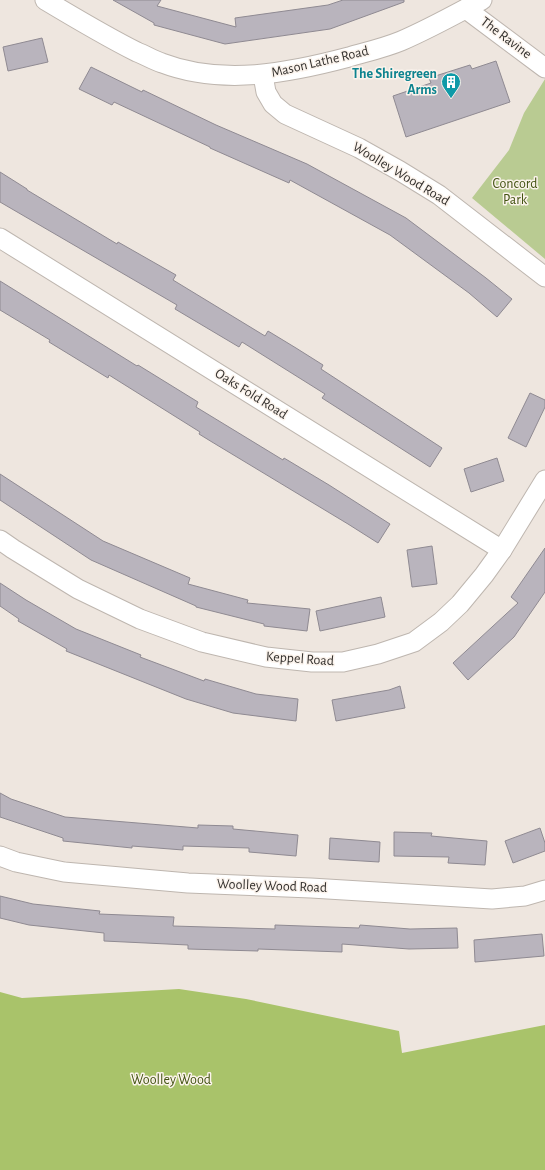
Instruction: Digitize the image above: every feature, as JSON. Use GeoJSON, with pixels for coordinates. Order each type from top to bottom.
{"type":"FeatureCollection","features":[{"type":"Feature","properties":{"kind":"street","name":"Mason Lathe Road"},"geometry":{"type":"LineString","coordinates":[[45,0],[118,43],[162,63],[198,73],[229,75],[263,75],[318,66],[377,49],[416,34],[474,4]]}},
{"type":"Feature","properties":{"kind":"street","name":"The Ravine"},"geometry":{"type":"LineString","coordinates":[[474,4],[545,68]]}},
{"type":"Feature","properties":{"kind":"street","name":"Woolley Wood Road"},"geometry":{"type":"LineString","coordinates":[[263,75],[266,92],[273,104],[285,114],[359,148],[439,195],[545,277]]}},
{"type":"Feature","properties":{"kind":"street","name":"Oaks Fold Road"},"geometry":{"type":"LineString","coordinates":[[0,238],[502,550]]}},
{"type":"Feature","properties":{"kind":"street","name":"Keppel Road"},"geometry":{"type":"LineString","coordinates":[[0,540],[13,550],[78,589],[140,619],[202,642],[266,657],[312,662],[344,662],[378,654],[414,642],[441,622],[460,604],[484,575],[502,550],[545,480]]}},
{"type":"Feature","properties":{"kind":"street","name":"Woolley Wood Road"},"geometry":{"type":"LineString","coordinates":[[0,856],[16,862],[64,872],[188,883],[311,888],[492,899],[525,896],[545,890]]}},
{"type":"Feature","properties":{"kind":"green space","name":"Concord Park"},"geometry":{"type":"Polygon","coordinates":[[[545,79],[545,259],[472,198],[509,150],[524,113],[545,79]]]}},
{"type":"Feature","properties":{"kind":"green space","name":"Woolley Wood"},"geometry":{"type":"Polygon","coordinates":[[[179,989],[246,999],[399,1031],[402,1053],[545,1025],[545,1170],[0,1170],[0,992],[22,998],[179,989]]]}},
{"type":"Feature","properties":{"kind":"building"},"geometry":{"type":"Polygon","coordinates":[[[113,0],[161,0],[157,6],[236,27],[235,18],[328,5],[343,0],[404,0],[404,2],[330,29],[225,44],[154,25],[154,23],[113,0]]]}},
{"type":"Feature","properties":{"kind":"building"},"geometry":{"type":"Polygon","coordinates":[[[42,38],[48,62],[8,71],[3,47],[42,38]]]}},
{"type":"Feature","properties":{"kind":"building","name":"The Shiregreen Arms"},"geometry":{"type":"Polygon","coordinates":[[[496,61],[510,102],[406,137],[393,96],[431,83],[429,78],[470,65],[472,69],[496,61]]]}},
{"type":"Feature","properties":{"kind":"building"},"geometry":{"type":"Polygon","coordinates":[[[91,67],[142,92],[143,90],[216,125],[307,164],[406,218],[512,299],[497,317],[469,293],[390,235],[290,180],[289,183],[210,148],[114,102],[112,105],[79,89],[91,67]]]}},
{"type":"Feature","properties":{"kind":"building"},"geometry":{"type":"Polygon","coordinates":[[[0,172],[117,244],[118,242],[176,275],[173,280],[265,336],[268,331],[323,365],[321,369],[442,448],[430,467],[322,398],[325,394],[242,342],[239,347],[175,309],[177,305],[0,202],[0,172]]]}},
{"type":"Feature","properties":{"kind":"building"},"geometry":{"type":"Polygon","coordinates":[[[0,281],[198,402],[196,407],[283,460],[284,458],[329,485],[390,524],[378,543],[199,434],[200,432],[109,375],[108,378],[49,342],[50,340],[0,310],[0,281]]]}},
{"type":"Feature","properties":{"kind":"building"},"geometry":{"type":"Polygon","coordinates":[[[530,393],[545,400],[545,407],[526,447],[508,438],[530,393]]]}},
{"type":"Feature","properties":{"kind":"building"},"geometry":{"type":"Polygon","coordinates":[[[497,458],[504,481],[471,492],[464,469],[497,458]]]}},
{"type":"Feature","properties":{"kind":"building"},"geometry":{"type":"Polygon","coordinates":[[[0,474],[103,541],[190,578],[188,584],[248,600],[247,603],[310,609],[307,631],[264,626],[264,624],[196,607],[91,560],[0,500],[0,474]]]}},
{"type":"Feature","properties":{"kind":"building"},"geometry":{"type":"Polygon","coordinates":[[[432,546],[437,584],[412,587],[407,550],[432,546]]]}},
{"type":"Feature","properties":{"kind":"building"},"geometry":{"type":"Polygon","coordinates":[[[545,548],[545,592],[514,637],[468,680],[453,663],[518,603],[511,597],[545,548]]]}},
{"type":"Feature","properties":{"kind":"building"},"geometry":{"type":"Polygon","coordinates":[[[0,583],[76,629],[141,655],[140,657],[204,681],[205,679],[256,694],[298,699],[296,721],[233,713],[186,699],[66,651],[67,649],[18,621],[19,619],[0,606],[0,583]]]}},
{"type":"Feature","properties":{"kind":"building"},"geometry":{"type":"Polygon","coordinates":[[[381,597],[385,617],[320,631],[316,611],[381,597]]]}},
{"type":"Feature","properties":{"kind":"building"},"geometry":{"type":"Polygon","coordinates":[[[400,686],[405,708],[336,721],[332,700],[389,690],[400,686]]]}},
{"type":"Feature","properties":{"kind":"building"},"geometry":{"type":"Polygon","coordinates":[[[0,793],[11,799],[65,817],[198,828],[198,825],[233,826],[233,829],[298,835],[296,856],[249,852],[249,848],[183,846],[183,850],[132,846],[132,848],[63,841],[63,838],[0,817],[0,793]]]}},
{"type":"Feature","properties":{"kind":"building"},"geometry":{"type":"Polygon","coordinates":[[[540,828],[545,843],[545,851],[513,863],[505,841],[540,828]]]}},
{"type":"Feature","properties":{"kind":"building"},"geometry":{"type":"Polygon","coordinates":[[[394,832],[432,833],[431,836],[487,841],[485,865],[448,863],[449,857],[394,856],[394,832]]]}},
{"type":"Feature","properties":{"kind":"building"},"geometry":{"type":"Polygon","coordinates":[[[330,838],[380,842],[379,862],[329,859],[330,838]]]}},
{"type":"Feature","properties":{"kind":"building"},"geometry":{"type":"Polygon","coordinates":[[[0,896],[33,904],[100,911],[99,914],[174,917],[173,926],[275,929],[275,925],[359,928],[360,925],[410,929],[457,928],[458,948],[409,949],[342,944],[342,952],[258,949],[258,951],[188,949],[188,945],[104,941],[104,933],[29,925],[0,918],[0,896]]]}},
{"type":"Feature","properties":{"kind":"building"},"geometry":{"type":"Polygon","coordinates":[[[542,934],[544,956],[475,962],[474,940],[542,934]]]}},
{"type":"Feature","properties":{"kind":"place","name":"The Shiregreen Arms"},"geometry":{"type":"Point","coordinates":[451,99]}}]}
